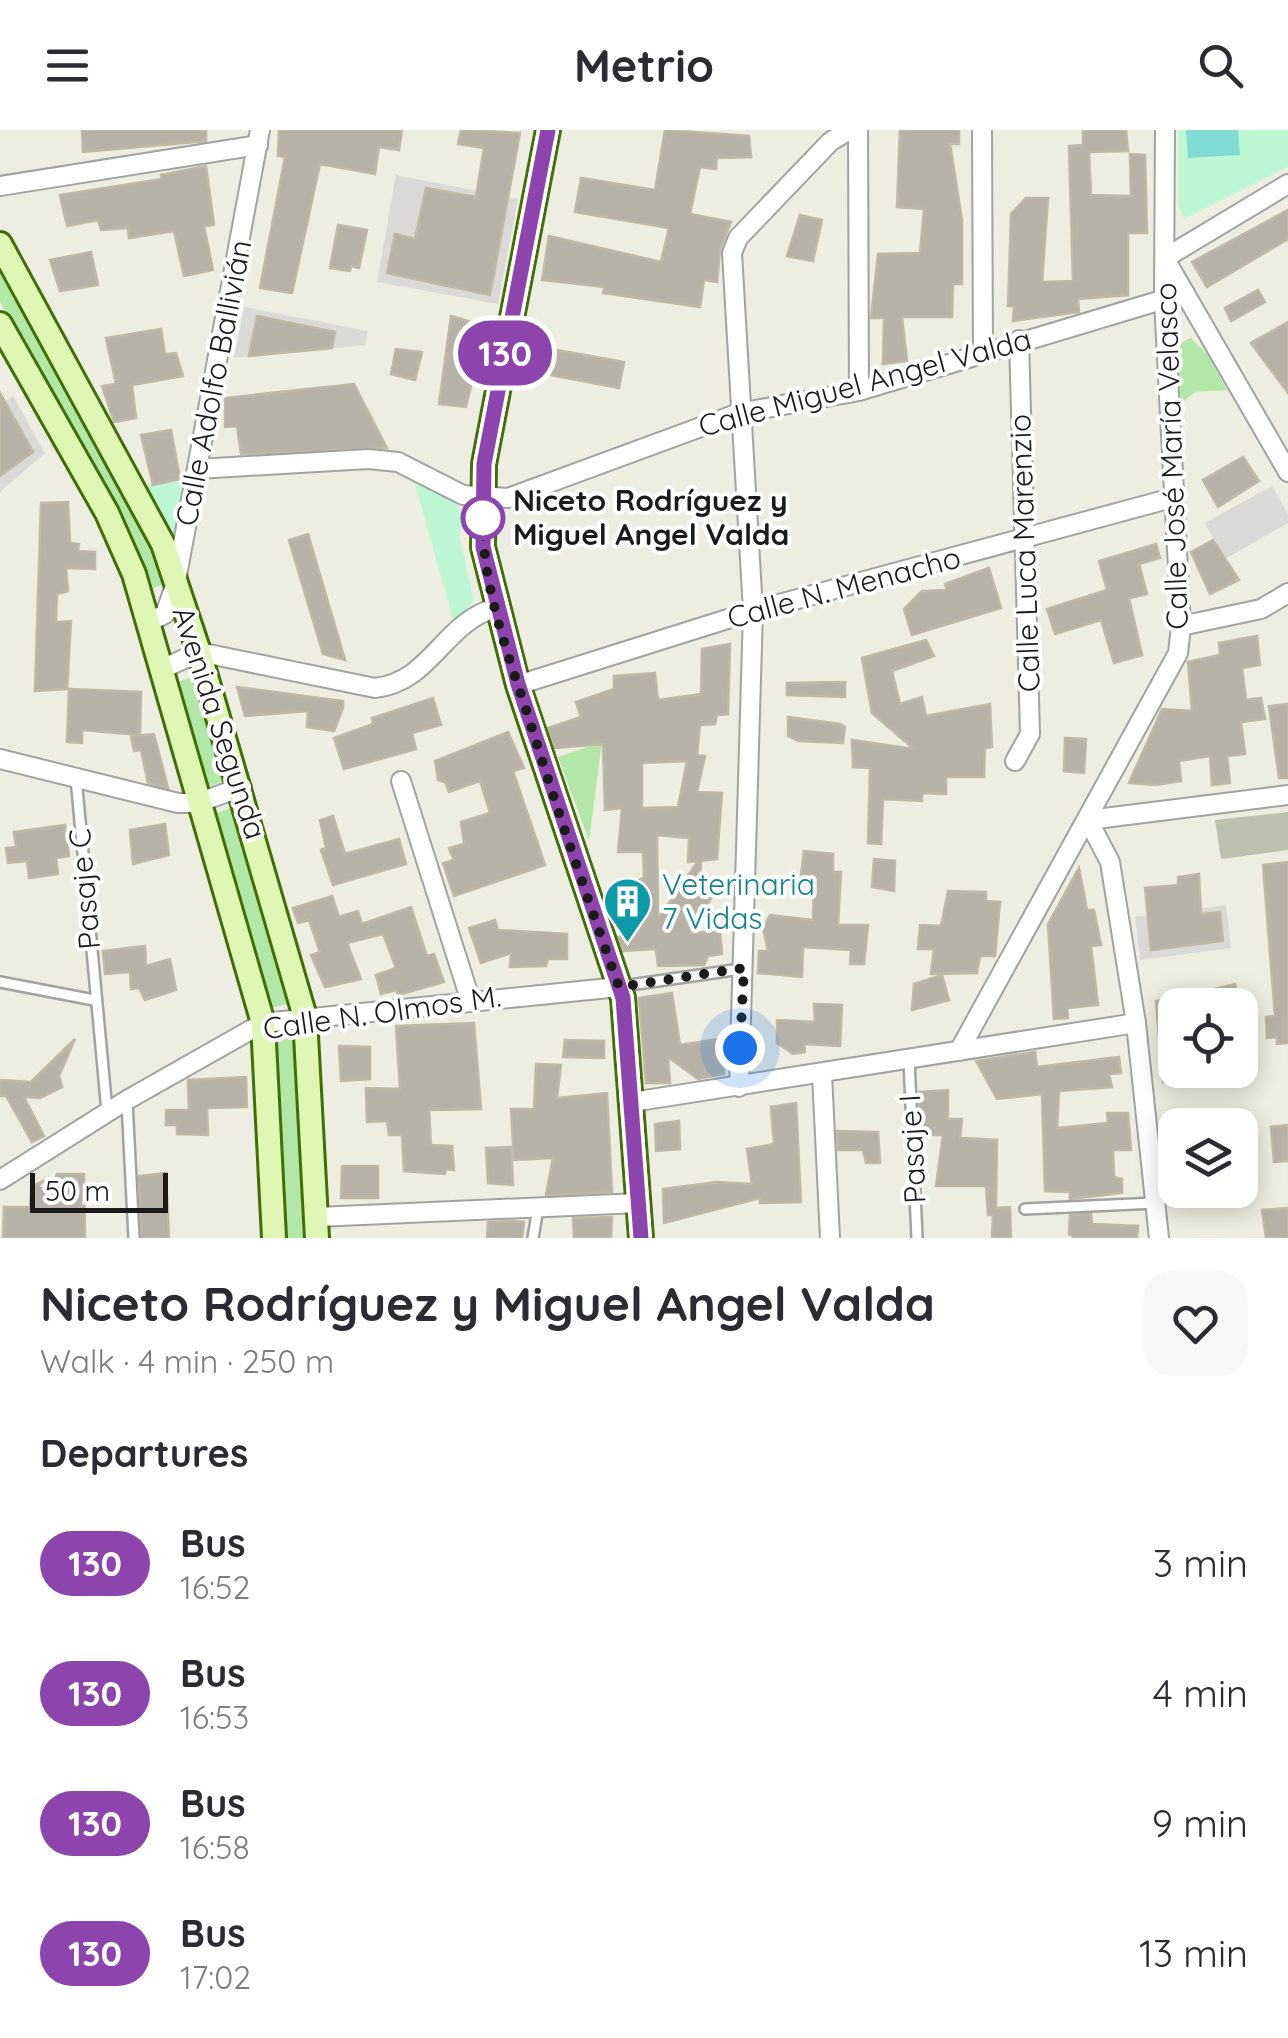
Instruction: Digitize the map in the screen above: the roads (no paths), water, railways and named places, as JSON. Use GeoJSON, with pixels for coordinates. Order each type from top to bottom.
{"type":"FeatureCollection","features":[{"type":"Feature","properties":{"kind":"main road"},"geometry":{"type":"LineString","coordinates":[[548,130],[484,464],[483,547],[495,608],[518,684],[619,987],[642,1238]]}},
{"type":"Feature","properties":{"kind":"main road","name":"Avenida Segunda"},"geometry":{"type":"LineString","coordinates":[[0,244],[163,544],[200,652],[242,787],[305,1017],[317,1228]]}},
{"type":"Feature","properties":{"kind":"main road","name":"Avenida Segunda"},"geometry":{"type":"LineString","coordinates":[[0,324],[122,545],[147,623],[262,1023],[274,1238]]}},
{"type":"Feature","properties":{"kind":"street"},"geometry":{"type":"LineString","coordinates":[[739,1087],[753,610],[732,253],[738,238],[830,142],[849,130]]}},
{"type":"Feature","properties":{"kind":"street"},"geometry":{"type":"LineString","coordinates":[[858,130],[859,390]]}},
{"type":"Feature","properties":{"kind":"street"},"geometry":{"type":"LineString","coordinates":[[982,130],[983,352]]}},
{"type":"Feature","properties":{"kind":"street","name":"Calle José María Velasco"},"geometry":{"type":"LineString","coordinates":[[959,1051],[1178,652],[1181,626],[1164,300],[1165,130]]}},
{"type":"Feature","properties":{"kind":"street"},"geometry":{"type":"LineString","coordinates":[[0,186],[259,138]]}},
{"type":"Feature","properties":{"kind":"street","name":"Calle Adolfo Ballivián"},"geometry":{"type":"LineString","coordinates":[[147,623],[165,614],[175,586],[259,138]]}},
{"type":"Feature","properties":{"kind":"street"},"geometry":{"type":"LineString","coordinates":[[1288,184],[1165,258],[1288,472]]}},
{"type":"Feature","properties":{"kind":"street","name":"Calle Miguel Angel Valda"},"geometry":{"type":"LineString","coordinates":[[483,498],[508,498],[739,413],[859,390],[1186,293]]}},
{"type":"Feature","properties":{"kind":"street","name":"Calle Luca Marenzio"},"geometry":{"type":"LineString","coordinates":[[1015,761],[1030,734],[1019,340]]}},
{"type":"Feature","properties":{"kind":"street"},"geometry":{"type":"LineString","coordinates":[[198,469],[383,461],[423,473],[464,495],[483,498]]}},
{"type":"Feature","properties":{"kind":"street","name":"Calle N. Menacho"},"geometry":{"type":"LineString","coordinates":[[518,684],[753,610],[1027,540],[1172,498]]}},
{"type":"Feature","properties":{"kind":"street"},"geometry":{"type":"LineString","coordinates":[[1181,626],[1260,608],[1288,593]]}},
{"type":"Feature","properties":{"kind":"street"},"geometry":{"type":"LineString","coordinates":[[160,670],[200,652],[375,688],[396,686],[410,679],[472,615],[495,608]]}},
{"type":"Feature","properties":{"kind":"street"},"geometry":{"type":"LineString","coordinates":[[0,759],[178,803],[197,803],[242,787]]}},
{"type":"Feature","properties":{"kind":"street"},"geometry":{"type":"LineString","coordinates":[[401,781],[470,999]]}},
{"type":"Feature","properties":{"kind":"street"},"geometry":{"type":"LineString","coordinates":[[1159,1238],[1136,1023],[1110,862],[1088,820],[1288,794]]}},
{"type":"Feature","properties":{"kind":"street","name":"Calle N. Olmos M."},"geometry":{"type":"LineString","coordinates":[[0,1180],[127,1100],[262,1023],[470,999],[619,987]]}},
{"type":"Feature","properties":{"kind":"street"},"geometry":{"type":"LineString","coordinates":[[632,1102],[1136,1023]]}},
{"type":"Feature","properties":{"kind":"street"},"geometry":{"type":"LineString","coordinates":[[822,1074],[830,1238]]}},
{"type":"Feature","properties":{"kind":"street"},"geometry":{"type":"LineString","coordinates":[[317,1228],[639,1203]]}},
{"type":"Feature","properties":{"kind":"lane","name":"Pasaje C"},"geometry":{"type":"LineString","coordinates":[[76,778],[107,1114]]}},
{"type":"Feature","properties":{"kind":"lane","name":"Calle N. Olmos M."},"geometry":{"type":"LineString","coordinates":[[619,987],[744,968]]}},
{"type":"Feature","properties":{"kind":"lane","name":"Pasaje C"},"geometry":{"type":"LineString","coordinates":[[0,982],[94,1000]]}},
{"type":"Feature","properties":{"kind":"lane","name":"Pasaje I"},"geometry":{"type":"LineString","coordinates":[[909,1060],[917,1238]]}},
{"type":"Feature","properties":{"kind":"lane"},"geometry":{"type":"LineString","coordinates":[[127,1100],[134,1238]]}},
{"type":"Feature","properties":{"kind":"lane"},"geometry":{"type":"LineString","coordinates":[[1025,1209],[1156,1203]]}},
{"type":"Feature","properties":{"kind":"lane"},"geometry":{"type":"LineString","coordinates":[[533,1238],[538,1208]]}},
{"type":"Feature","properties":{"kind":"place","name":"Niceto Rodríguez y Miguel Angel Valda"},"geometry":{"type":"Point","coordinates":[483,518]}},
{"type":"Feature","properties":{"kind":"place","name":"Veterinaria 7 Vidas"},"geometry":{"type":"Point","coordinates":[627,944]}}]}
